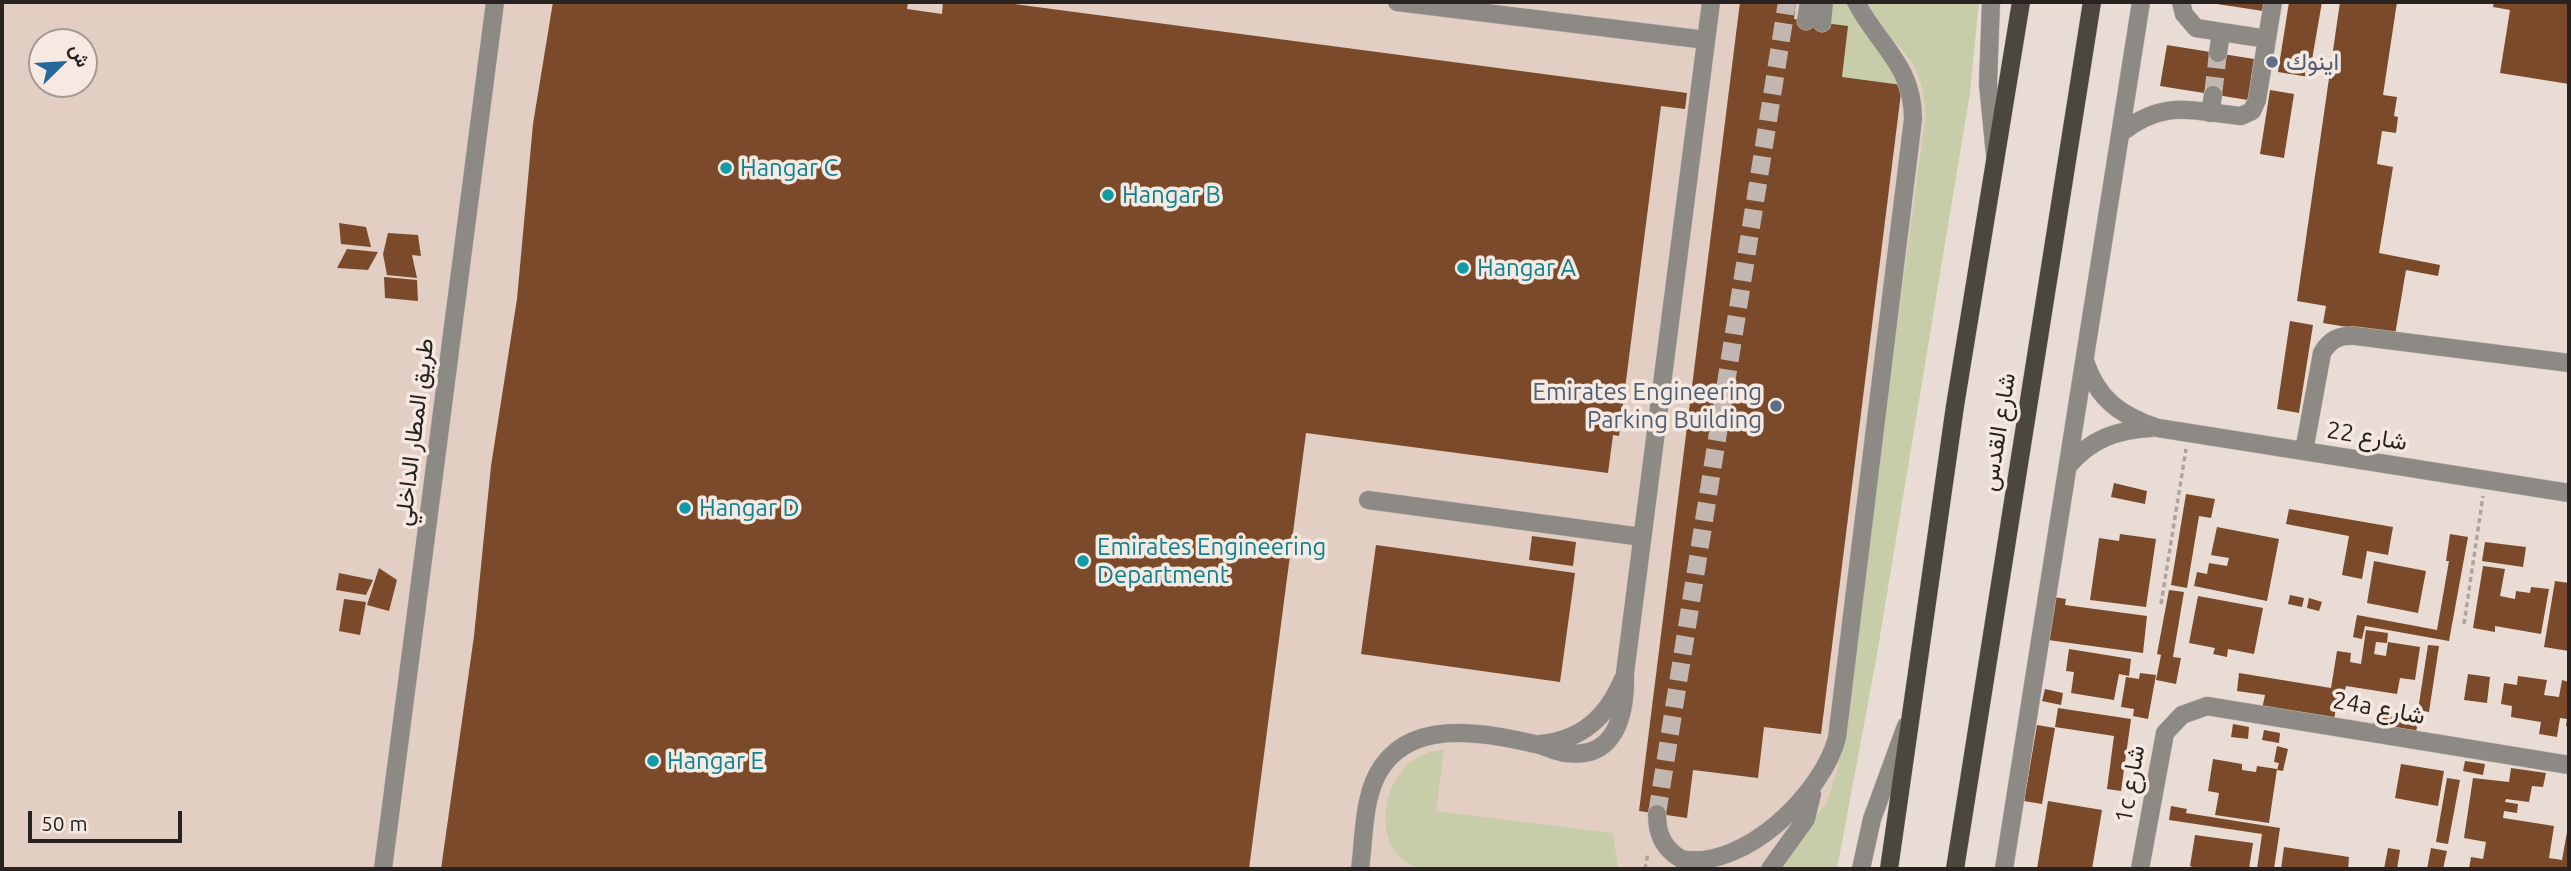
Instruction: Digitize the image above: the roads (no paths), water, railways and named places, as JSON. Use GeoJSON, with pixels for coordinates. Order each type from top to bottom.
{"type":"FeatureCollection","features":[{"type":"Feature","properties":{"kind":"main road","name":"شارع القدس"},"geometry":{"type":"LineString","coordinates":[[1889,869],[1955,406],[2021,2]]}},
{"type":"Feature","properties":{"kind":"main road","name":"شارع القدس"},"geometry":{"type":"LineString","coordinates":[[1955,869],[2092,2]]}},
{"type":"Feature","properties":{"kind":"street","name":"طريق المطار الداخلي"},"geometry":{"type":"LineString","coordinates":[[383,869],[495,2]]}},
{"type":"Feature","properties":{"kind":"street"},"geometry":{"type":"LineString","coordinates":[[1397,2],[1706,40]]}},
{"type":"Feature","properties":{"kind":"street"},"geometry":{"type":"LineString","coordinates":[[1360,869],[1369,800],[1376,776],[1391,756],[1406,743],[1432,733],[1458,733],[1537,744],[1565,739],[1590,727],[1615,698],[1625,673],[1711,2]]}},
{"type":"Feature","properties":{"kind":"street"},"geometry":{"type":"LineString","coordinates":[[1809,2],[1814,22],[1825,2]]}},
{"type":"Feature","properties":{"kind":"street"},"geometry":{"type":"LineString","coordinates":[[1657,814],[1661,841],[1671,852],[1687,862],[1705,868],[1725,867],[1743,862],[1759,851],[1812,793],[1829,764],[1837,738],[1913,119],[1910,87],[1903,71],[1856,2]]}},
{"type":"Feature","properties":{"kind":"street"},"geometry":{"type":"LineString","coordinates":[[1991,2],[1988,84],[1995,160]]}},
{"type":"Feature","properties":{"kind":"street"},"geometry":{"type":"LineString","coordinates":[[2004,869],[2141,2]]}},
{"type":"Feature","properties":{"kind":"street"},"geometry":{"type":"LineString","coordinates":[[2181,2],[2184,14],[2196,28],[2267,39]]}},
{"type":"Feature","properties":{"kind":"street"},"geometry":{"type":"LineString","coordinates":[[2120,133],[2137,120],[2159,111],[2241,116],[2252,111],[2257,100],[2273,2]]}},
{"type":"Feature","properties":{"kind":"street"},"geometry":{"type":"LineString","coordinates":[[2218,53],[2221,33]]}},
{"type":"Feature","properties":{"kind":"street"},"geometry":{"type":"LineString","coordinates":[[2210,113],[2213,95]]}},
{"type":"Feature","properties":{"kind":"street"},"geometry":{"type":"LineString","coordinates":[[2304,451],[2322,353],[2326,346],[2340,336],[2356,335],[2569,363]]}},
{"type":"Feature","properties":{"kind":"street","name":"شارع 22"},"geometry":{"type":"LineString","coordinates":[[2085,359],[2098,391],[2109,405],[2125,415],[2158,428],[2569,494]]}},
{"type":"Feature","properties":{"kind":"street","name":"شارع 22"},"geometry":{"type":"LineString","coordinates":[[2068,466],[2082,450],[2103,437],[2123,430],[2158,428]]}},
{"type":"Feature","properties":{"kind":"street"},"geometry":{"type":"LineString","coordinates":[[1368,500],[1642,537]]}},
{"type":"Feature","properties":{"kind":"street"},"geometry":{"type":"LineString","coordinates":[[1861,869],[1872,819],[1914,706]]}},
{"type":"Feature","properties":{"kind":"street","name":"24a شارع"},"geometry":{"type":"LineString","coordinates":[[2182,715],[2207,706],[2220,706],[2569,765]]}},
{"type":"Feature","properties":{"kind":"street","name":"1c شارع"},"geometry":{"type":"LineString","coordinates":[[2140,869],[2161,744],[2172,723],[2182,715]]}},
{"type":"Feature","properties":{"kind":"street"},"geometry":{"type":"LineString","coordinates":[[1770,869],[1806,819],[1812,793]]}},
{"type":"Feature","properties":{"kind":"tunnel"},"geometry":{"type":"LineString","coordinates":[[1657,814],[1787,2]]}},
{"type":"Feature","properties":{"kind":"tunnel"},"geometry":{"type":"LineString","coordinates":[[2213,95],[2218,53]]}},
{"type":"Feature","properties":{"kind":"place","name":"اينوك"},"geometry":{"type":"Point","coordinates":[2272,62]}},
{"type":"Feature","properties":{"kind":"place","name":"Hangar C"},"geometry":{"type":"Point","coordinates":[726,168]}},
{"type":"Feature","properties":{"kind":"place","name":"Hangar B"},"geometry":{"type":"Point","coordinates":[1108,195]}},
{"type":"Feature","properties":{"kind":"place","name":"Hangar A"},"geometry":{"type":"Point","coordinates":[1463,268]}},
{"type":"Feature","properties":{"kind":"place","name":"Emirates Engineering Parking Building"},"geometry":{"type":"Point","coordinates":[1776,406]}},
{"type":"Feature","properties":{"kind":"place","name":"Hangar D"},"geometry":{"type":"Point","coordinates":[685,508]}},
{"type":"Feature","properties":{"kind":"place","name":"Emirates Engineering Department"},"geometry":{"type":"Point","coordinates":[1083,561]}},
{"type":"Feature","properties":{"kind":"place","name":"Hangar E"},"geometry":{"type":"Point","coordinates":[653,761]}}]}
